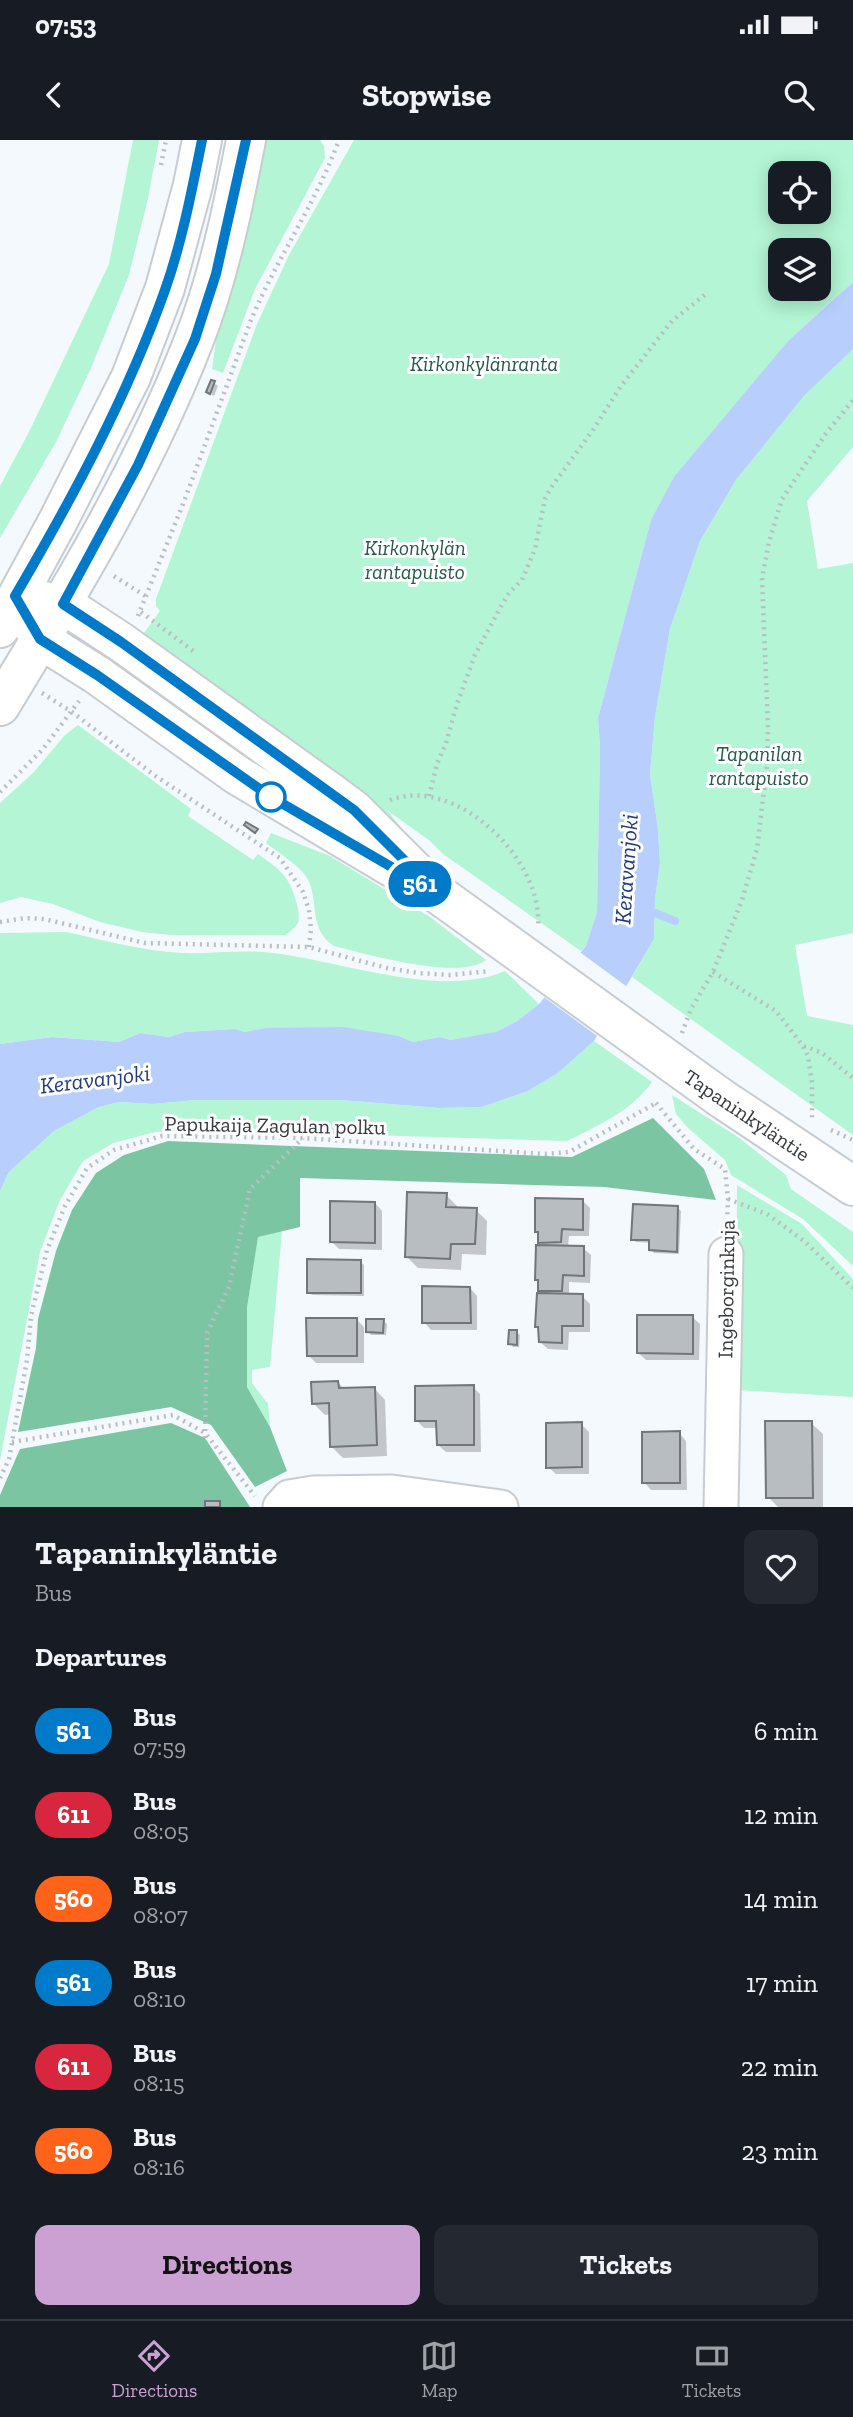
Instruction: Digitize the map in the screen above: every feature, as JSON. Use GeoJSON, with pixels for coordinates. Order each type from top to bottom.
{"type":"FeatureCollection","features":[{"type":"Feature","properties":{"kind":"main road"},"geometry":{"type":"LineString","coordinates":[[8,612],[131,377],[165,289],[193,185],[202,140]]}},
{"type":"Feature","properties":{"kind":"main road"},"geometry":{"type":"LineString","coordinates":[[0,706],[63,604],[138,465],[195,339],[216,274],[246,140]]}},
{"type":"Feature","properties":{"kind":"main road","name":"Tapaninkyläntie"},"geometry":{"type":"LineString","coordinates":[[8,612],[63,604],[121,642],[354,810],[438,894]]}},
{"type":"Feature","properties":{"kind":"main road","name":"Tapaninkyläntie"},"geometry":{"type":"LineString","coordinates":[[8,612],[40,639],[97,675],[271,797],[438,894],[721,1098],[853,1186]]}},
{"type":"Feature","properties":{"kind":"street","name":"Ingeborginkuja"},"geometry":{"type":"LineString","coordinates":[[721,1507],[726,1254]]}},
{"type":"Feature","properties":{"kind":"street"},"geometry":{"type":"LineString","coordinates":[[268,1502],[313,1493],[392,1492],[501,1507]]}},
{"type":"Feature","properties":{"kind":"path"},"geometry":{"type":"LineString","coordinates":[[160,176],[166,140]]}},
{"type":"Feature","properties":{"kind":"path"},"geometry":{"type":"LineString","coordinates":[[141,612],[251,320],[328,170],[339,140]]}},
{"type":"Feature","properties":{"kind":"path"},"geometry":{"type":"LineString","coordinates":[[429,796],[437,764],[451,731],[457,704],[475,655],[499,608],[522,580],[535,549],[545,499],[550,489],[621,386],[672,321],[707,293]]}},
{"type":"Feature","properties":{"kind":"path"},"geometry":{"type":"LineString","coordinates":[[681,1034],[691,1009],[713,972],[742,900],[757,849],[764,803],[768,729],[762,578],[769,541],[782,499],[827,432],[853,400]]}},
{"type":"Feature","properties":{"kind":"path"},"geometry":{"type":"LineString","coordinates":[[0,792],[43,749],[72,712],[154,775],[280,858],[303,892],[309,910],[309,947]]}},
{"type":"Feature","properties":{"kind":"path"},"geometry":{"type":"LineString","coordinates":[[388,801],[401,796],[429,796],[452,802],[493,832],[512,853]]}},
{"type":"Feature","properties":{"kind":"path"},"geometry":{"type":"LineString","coordinates":[[0,922],[25,918],[44,919],[145,943],[309,947],[351,958]]}},
{"type":"Feature","properties":{"kind":"path"},"geometry":{"type":"LineString","coordinates":[[713,972],[776,1011],[803,1046],[808,1056],[812,1121]]}},
{"type":"Feature","properties":{"kind":"path"},"geometry":{"type":"LineString","coordinates":[[803,1046],[822,1053],[853,1078]]}},
{"type":"Feature","properties":{"kind":"path"},"geometry":{"type":"LineString","coordinates":[[656,1103],[660,1091]]}},
{"type":"Feature","properties":{"kind":"path","name":"Papukaija Zagulan polku"},"geometry":{"type":"LineString","coordinates":[[0,1478],[9,1459],[27,1360],[31,1316],[47,1250],[65,1206],[87,1168],[114,1150],[162,1136],[303,1138],[545,1154],[569,1152],[656,1103]]}},
{"type":"Feature","properties":{"kind":"path","name":"Ingeborginkuja"},"geometry":{"type":"LineString","coordinates":[[656,1103],[694,1149],[725,1169],[728,1199],[726,1254]]}},
{"type":"Feature","properties":{"kind":"path"},"geometry":{"type":"LineString","coordinates":[[205,1436],[207,1333],[229,1287],[250,1189],[303,1138]]}},
{"type":"Feature","properties":{"kind":"path"},"geometry":{"type":"LineString","coordinates":[[728,1199],[767,1214],[804,1241],[853,1288]]}},
{"type":"Feature","properties":{"kind":"path"},"geometry":{"type":"LineString","coordinates":[[12,1442],[173,1415],[205,1436],[268,1502]]}},
{"type":"Feature","properties":{"kind":"green space"},"geometry":{"type":"Polygon","coordinates":[[[133,140],[159,140],[129,275],[91,368],[56,442],[0,538],[0,486],[30,430],[109,264],[133,140]]]}},
{"type":"Feature","properties":{"kind":"green space"},"geometry":{"type":"Polygon","coordinates":[[[260,140],[320,140],[324,146],[325,158],[255,289],[223,373],[212,369],[220,310],[260,140]]]}},
{"type":"Feature","properties":{"kind":"green space","name":"Kirkonkylän rantapuisto"},"geometry":{"type":"Polygon","coordinates":[[[354,140],[853,140],[853,282],[789,340],[651,520],[598,718],[600,747],[597,912],[586,946],[581,951],[443,854],[430,841],[387,810],[406,834],[408,845],[141,637],[160,611],[156,606],[156,599],[257,324],[289,255],[354,140]]]}},
{"type":"Feature","properties":{"kind":"green space","name":"Tapanilan rantapuisto"},"geometry":{"type":"Polygon","coordinates":[[[853,349],[853,447],[807,501],[818,569],[853,563],[853,933],[795,945],[807,1016],[853,1025],[853,1135],[632,977],[654,939],[655,899],[660,863],[650,774],[655,717],[670,629],[700,541],[736,480],[804,396],[853,349]]]}},
{"type":"Feature","properties":{"kind":"green space"},"geometry":{"type":"Polygon","coordinates":[[[78,725],[191,809],[188,816],[253,860],[258,854],[277,869],[290,885],[296,901],[299,918],[295,927],[286,935],[171,935],[142,932],[100,922],[53,904],[21,897],[0,903],[0,803],[33,773],[65,735],[78,725]]]}},
{"type":"Feature","properties":{"kind":"green space"},"geometry":{"type":"Polygon","coordinates":[[[271,833],[330,856],[430,917],[486,960],[473,966],[435,967],[334,946],[325,939],[320,930],[310,883],[297,866],[266,843],[271,833]]]}},
{"type":"Feature","properties":{"kind":"green space"},"geometry":{"type":"Polygon","coordinates":[[[66,932],[167,952],[273,953],[421,980],[479,979],[505,971],[539,1004],[517,1021],[496,1032],[451,1040],[440,1037],[413,1042],[399,1036],[265,1028],[245,1032],[235,1029],[185,1032],[169,1037],[140,1033],[119,1042],[52,1037],[0,1044],[0,933],[66,932]]]}},
{"type":"Feature","properties":{"kind":"green space"},"geometry":{"type":"Polygon","coordinates":[[[594,1041],[652,1082],[624,1110],[567,1141],[203,1130],[155,1132],[113,1143],[83,1161],[59,1202],[40,1252],[0,1460],[0,1191],[9,1172],[54,1131],[99,1107],[119,1102],[153,1104],[195,1100],[340,1100],[439,1108],[482,1107],[528,1091],[558,1073],[594,1041]]]}},
{"type":"Feature","properties":{"kind":"green space"},"geometry":{"type":"Polygon","coordinates":[[[672,1095],[738,1137],[786,1175],[791,1189],[853,1232],[853,1266],[803,1219],[731,1175],[725,1160],[676,1114],[672,1095]]]}},
{"type":"Feature","properties":{"kind":"green space"},"geometry":{"type":"Polygon","coordinates":[[[653,1118],[704,1169],[716,1200],[604,1187],[300,1178],[300,1227],[258,1237],[247,1308],[247,1387],[270,1427],[287,1471],[255,1487],[211,1425],[171,1407],[18,1432],[36,1348],[38,1319],[56,1251],[72,1210],[96,1173],[124,1155],[168,1141],[572,1157],[653,1118]]]}},
{"type":"Feature","properties":{"kind":"green space"},"geometry":{"type":"Polygon","coordinates":[[[737,1185],[802,1224],[853,1279],[853,1397],[736,1390],[737,1185]]]}},
{"type":"Feature","properties":{"kind":"green space"},"geometry":{"type":"Polygon","coordinates":[[[282,1231],[270,1367],[252,1370],[252,1383],[268,1404],[270,1427],[247,1387],[247,1308],[258,1236],[282,1231]]]}},
{"type":"Feature","properties":{"kind":"green space"},"geometry":{"type":"Polygon","coordinates":[[[171,1423],[205,1438],[250,1507],[0,1507],[0,1495],[20,1449],[171,1423]]]}},
{"type":"Feature","properties":{"kind":"water","name":"Keravanjoki"},"geometry":{"type":"Polygon","coordinates":[[[853,282],[853,349],[804,396],[736,480],[700,541],[670,629],[655,717],[650,774],[660,863],[655,899],[654,939],[594,1041],[558,1073],[528,1091],[482,1107],[439,1108],[340,1100],[195,1100],[153,1104],[119,1102],[99,1107],[54,1131],[9,1172],[0,1191],[0,1044],[52,1037],[119,1042],[140,1033],[169,1037],[185,1032],[235,1029],[245,1032],[265,1028],[343,1027],[399,1036],[413,1042],[440,1037],[451,1040],[496,1032],[517,1021],[539,1004],[586,946],[597,912],[600,747],[598,718],[651,520],[674,477],[789,340],[853,282]]]}},
{"type":"Feature","properties":{"kind":"pier"},"geometry":{"type":"Polygon","coordinates":[[[577,950],[630,989],[600,1038],[541,995],[577,950]]]}},
{"type":"Feature","properties":{"kind":"building"},"geometry":{"type":"Polygon","coordinates":[[[211,380],[215,381],[210,394],[206,392],[211,380]]]}},
{"type":"Feature","properties":{"kind":"building"},"geometry":{"type":"Polygon","coordinates":[[[246,822],[258,829],[255,833],[244,825],[246,822]]]}},
{"type":"Feature","properties":{"kind":"building"},"geometry":{"type":"Polygon","coordinates":[[[407,1192],[447,1193],[446,1207],[477,1208],[475,1244],[451,1244],[450,1259],[405,1257],[407,1192]]]}},
{"type":"Feature","properties":{"kind":"building"},"geometry":{"type":"Polygon","coordinates":[[[535,1198],[583,1199],[583,1230],[562,1229],[561,1242],[538,1243],[538,1232],[535,1232],[535,1198]]]}},
{"type":"Feature","properties":{"kind":"building"},"geometry":{"type":"Polygon","coordinates":[[[330,1201],[375,1202],[375,1243],[330,1242],[330,1201]]]}},
{"type":"Feature","properties":{"kind":"building"},"geometry":{"type":"Polygon","coordinates":[[[633,1204],[678,1206],[677,1252],[649,1250],[649,1240],[631,1240],[633,1204]]]}},
{"type":"Feature","properties":{"kind":"building"},"geometry":{"type":"Polygon","coordinates":[[[536,1245],[584,1246],[584,1276],[563,1275],[562,1291],[538,1291],[538,1280],[535,1280],[536,1245]]]}},
{"type":"Feature","properties":{"kind":"building"},"geometry":{"type":"Polygon","coordinates":[[[307,1259],[361,1260],[361,1293],[307,1293],[307,1259]]]}},
{"type":"Feature","properties":{"kind":"building"},"geometry":{"type":"Polygon","coordinates":[[[422,1286],[470,1287],[471,1323],[422,1323],[422,1286]]]}},
{"type":"Feature","properties":{"kind":"building"},"geometry":{"type":"Polygon","coordinates":[[[537,1293],[583,1294],[583,1326],[562,1326],[562,1343],[539,1342],[538,1327],[535,1327],[537,1293]]]}},
{"type":"Feature","properties":{"kind":"building"},"geometry":{"type":"Polygon","coordinates":[[[637,1315],[693,1315],[693,1354],[637,1353],[637,1315]]]}},
{"type":"Feature","properties":{"kind":"building"},"geometry":{"type":"Polygon","coordinates":[[[306,1318],[357,1318],[357,1356],[307,1356],[306,1318]]]}},
{"type":"Feature","properties":{"kind":"building"},"geometry":{"type":"Polygon","coordinates":[[[366,1319],[384,1319],[383,1333],[366,1332],[366,1319]]]}},
{"type":"Feature","properties":{"kind":"building"},"geometry":{"type":"Polygon","coordinates":[[[509,1330],[517,1330],[517,1345],[508,1344],[509,1330]]]}},
{"type":"Feature","properties":{"kind":"building"},"geometry":{"type":"Polygon","coordinates":[[[338,1381],[339,1388],[375,1387],[377,1445],[330,1447],[329,1403],[312,1404],[311,1382],[338,1381]]]}},
{"type":"Feature","properties":{"kind":"building"},"geometry":{"type":"Polygon","coordinates":[[[474,1385],[474,1445],[437,1445],[436,1421],[415,1421],[415,1386],[474,1385]]]}},
{"type":"Feature","properties":{"kind":"building"},"geometry":{"type":"Polygon","coordinates":[[[765,1421],[812,1421],[813,1498],[766,1498],[765,1421]]]}},
{"type":"Feature","properties":{"kind":"building"},"geometry":{"type":"Polygon","coordinates":[[[582,1422],[582,1467],[546,1468],[546,1423],[582,1422]]]}},
{"type":"Feature","properties":{"kind":"building"},"geometry":{"type":"Polygon","coordinates":[[[680,1431],[680,1483],[642,1483],[642,1432],[680,1431]]]}},
{"type":"Feature","properties":{"kind":"building"},"geometry":{"type":"Polygon","coordinates":[[[205,1501],[220,1501],[220,1507],[205,1507],[205,1501]]]}},
{"type":"Feature","properties":{"kind":"waterway"},"geometry":{"type":"LineString","coordinates":[[655,913],[675,921]]}},
{"type":"Feature","properties":{"kind":"bus line","name":"561"},"geometry":{"type":"LineString","coordinates":[[202,140],[193,185],[165,289],[131,377],[15,596],[40,639],[97,675],[271,797],[438,894],[354,810],[121,642],[63,604],[138,465],[195,339],[216,274],[246,140]]}},
{"type":"Feature","properties":{"kind":"park label","name":"Kirkonkylänranta"},"geometry":{"type":"Point","coordinates":[484,363]}}]}
